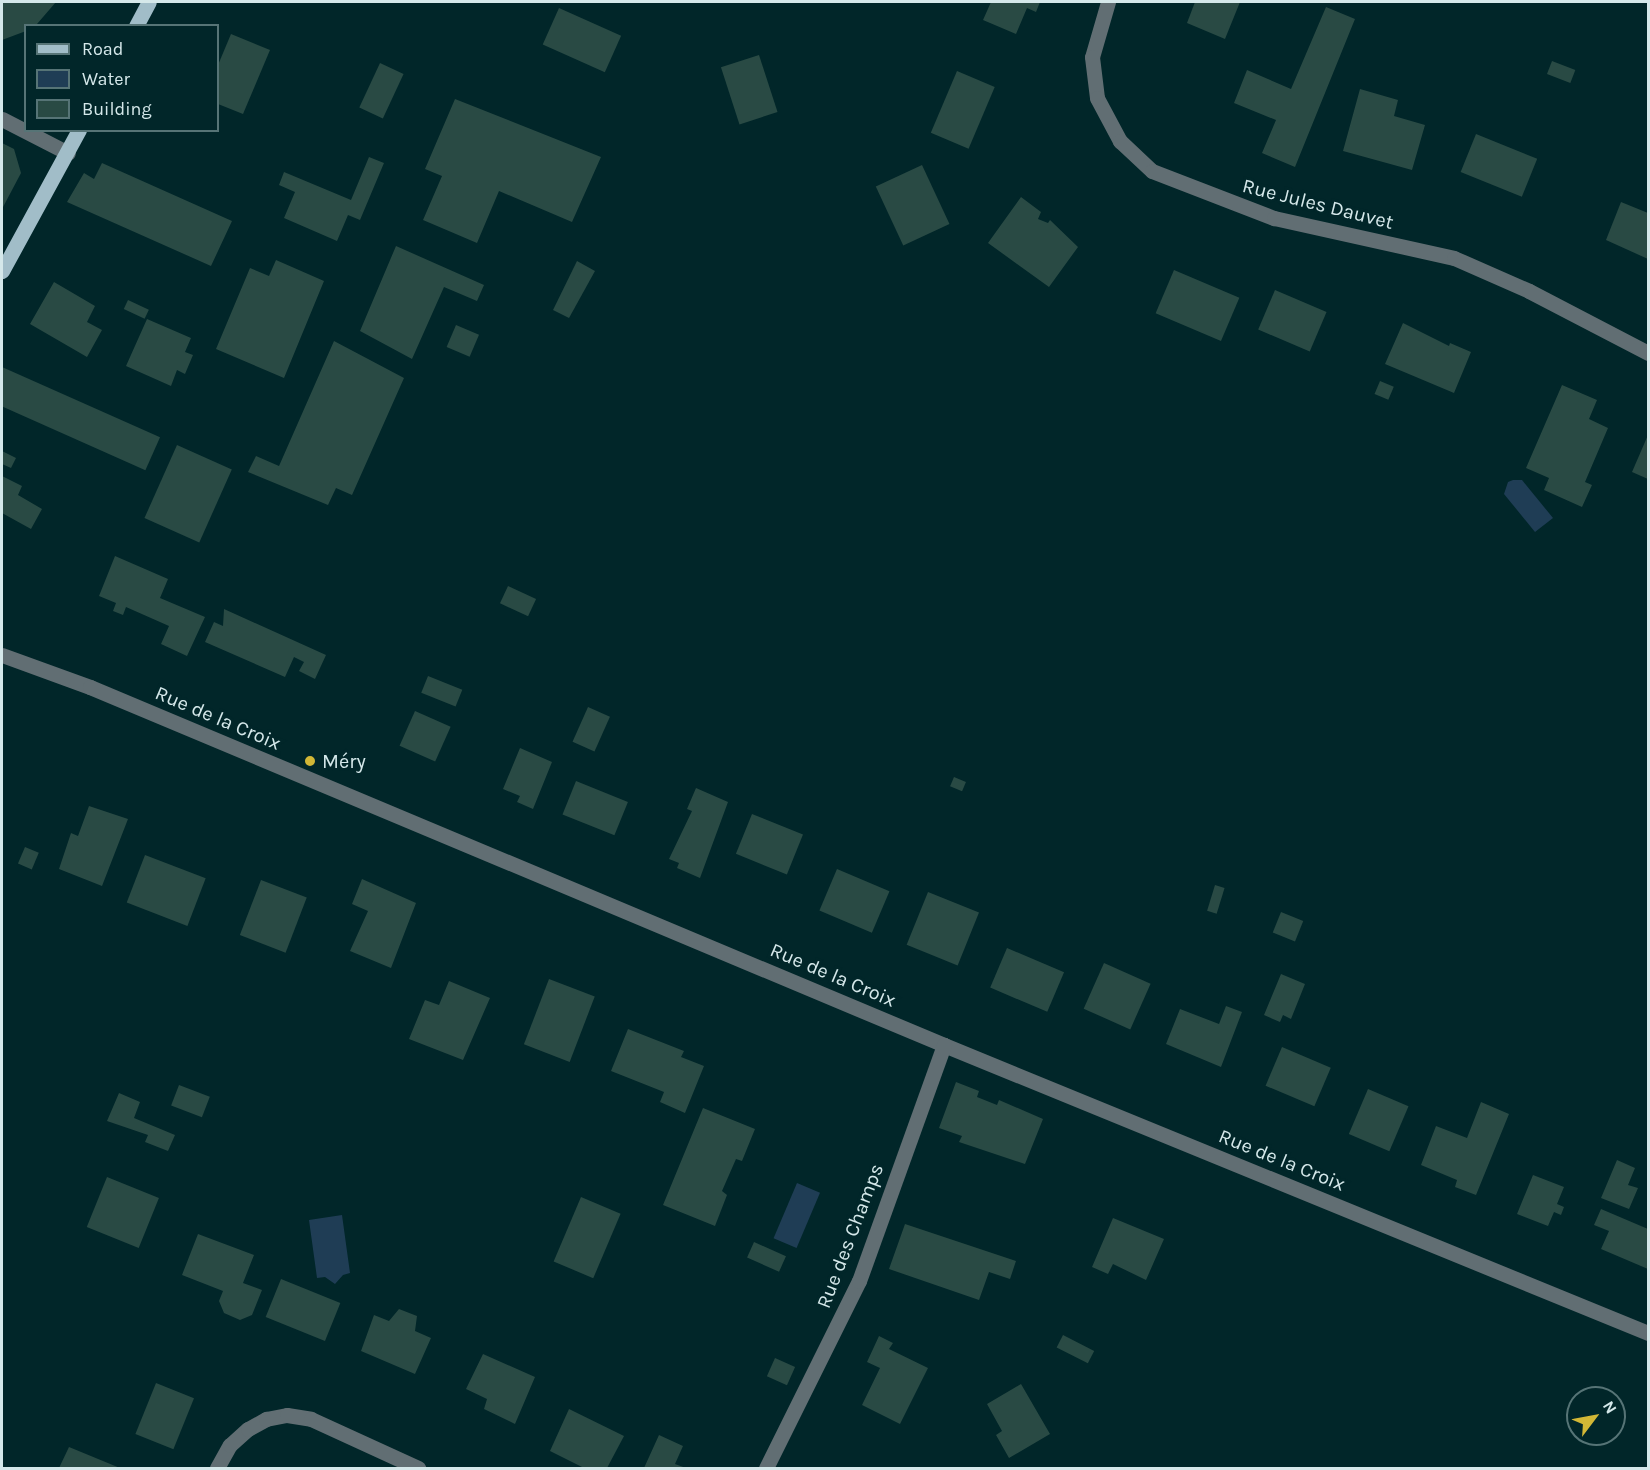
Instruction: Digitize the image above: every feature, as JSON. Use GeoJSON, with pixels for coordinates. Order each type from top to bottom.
{"type":"FeatureCollection","features":[{"type":"Feature","properties":{"kind":"main road"},"geometry":{"type":"LineString","coordinates":[[137,24],[149,2]]}},
{"type":"Feature","properties":{"kind":"main road"},"geometry":{"type":"LineString","coordinates":[[2,271],[78,132]]}},
{"type":"Feature","properties":{"kind":"street","name":"Rue Jules Dauvet"},"geometry":{"type":"LineString","coordinates":[[1108,2],[1092,57],[1097,98],[1120,141],[1152,171],[1274,218],[1454,258],[1529,291],[1648,353]]}},
{"type":"Feature","properties":{"kind":"street"},"geometry":{"type":"LineString","coordinates":[[2,119],[24,130]]}},
{"type":"Feature","properties":{"kind":"street"},"geometry":{"type":"LineString","coordinates":[[27,132],[68,153]]}},
{"type":"Feature","properties":{"kind":"street","name":"Rue de la Croix"},"geometry":{"type":"LineString","coordinates":[[2,655],[111,696],[944,1044],[1648,1333]]}},
{"type":"Feature","properties":{"kind":"street","name":"Rue des Champs"},"geometry":{"type":"LineString","coordinates":[[766,1468],[859,1281],[944,1044]]}},
{"type":"Feature","properties":{"kind":"street"},"geometry":{"type":"LineString","coordinates":[[217,1468],[230,1445],[248,1429],[266,1419],[287,1415],[311,1419],[418,1468]]}},
{"type":"Feature","properties":{"kind":"water"},"geometry":{"type":"Polygon","coordinates":[[[1522,480],[1553,518],[1535,532],[1504,494],[1508,482],[1522,480]]]}},
{"type":"Feature","properties":{"kind":"water"},"geometry":{"type":"Polygon","coordinates":[[[797,1183],[820,1193],[797,1248],[774,1238],[797,1183]]]}},
{"type":"Feature","properties":{"kind":"water"},"geometry":{"type":"Polygon","coordinates":[[[342,1215],[350,1273],[343,1275],[335,1284],[325,1277],[317,1278],[309,1220],[342,1215]]]}},
{"type":"Feature","properties":{"kind":"building"},"geometry":{"type":"Polygon","coordinates":[[[2,2],[56,2],[37,24],[24,24],[24,32],[2,40],[2,2]]]}},
{"type":"Feature","properties":{"kind":"building"},"geometry":{"type":"Polygon","coordinates":[[[991,2],[1040,2],[1036,12],[1027,8],[1016,34],[983,20],[991,2]]]}},
{"type":"Feature","properties":{"kind":"building"},"geometry":{"type":"Polygon","coordinates":[[[1195,2],[1240,2],[1225,39],[1187,23],[1195,2]]]}},
{"type":"Feature","properties":{"kind":"building"},"geometry":{"type":"Polygon","coordinates":[[[1326,7],[1355,19],[1295,167],[1262,153],[1276,120],[1234,103],[1247,70],[1291,89],[1326,7]]]}},
{"type":"Feature","properties":{"kind":"building"},"geometry":{"type":"Polygon","coordinates":[[[559,8],[621,36],[605,72],[543,45],[559,8]]]}},
{"type":"Feature","properties":{"kind":"building"},"geometry":{"type":"Polygon","coordinates":[[[231,34],[270,50],[243,114],[219,104],[219,63],[231,34]]]}},
{"type":"Feature","properties":{"kind":"building"},"geometry":{"type":"Polygon","coordinates":[[[759,55],[778,112],[739,124],[721,67],[759,55]]]}},
{"type":"Feature","properties":{"kind":"building"},"geometry":{"type":"Polygon","coordinates":[[[1552,61],[1575,70],[1570,83],[1547,74],[1552,61]]]}},
{"type":"Feature","properties":{"kind":"building"},"geometry":{"type":"Polygon","coordinates":[[[380,63],[404,74],[383,118],[359,107],[380,63]]]}},
{"type":"Feature","properties":{"kind":"building"},"geometry":{"type":"Polygon","coordinates":[[[957,71],[995,87],[969,149],[931,133],[957,71]]]}},
{"type":"Feature","properties":{"kind":"building"},"geometry":{"type":"Polygon","coordinates":[[[1360,89],[1398,100],[1394,116],[1425,125],[1412,170],[1343,151],[1360,89]]]}},
{"type":"Feature","properties":{"kind":"building"},"geometry":{"type":"Polygon","coordinates":[[[455,99],[601,157],[572,222],[499,191],[477,243],[423,220],[442,176],[425,169],[455,99]]]}},
{"type":"Feature","properties":{"kind":"building"},"geometry":{"type":"Polygon","coordinates":[[[1476,134],[1537,159],[1522,197],[1461,172],[1476,134]]]}},
{"type":"Feature","properties":{"kind":"building"},"geometry":{"type":"Polygon","coordinates":[[[2,143],[14,149],[21,173],[2,209],[2,143]]]}},
{"type":"Feature","properties":{"kind":"building"},"geometry":{"type":"Polygon","coordinates":[[[369,157],[384,163],[360,220],[348,215],[337,241],[284,218],[295,192],[279,185],[284,172],[351,200],[369,157]]]}},
{"type":"Feature","properties":{"kind":"building"},"geometry":{"type":"Polygon","coordinates":[[[102,163],[232,221],[211,266],[67,202],[84,173],[94,179],[102,163]]]}},
{"type":"Feature","properties":{"kind":"building"},"geometry":{"type":"Polygon","coordinates":[[[922,165],[949,224],[903,245],[876,187],[922,165]]]}},
{"type":"Feature","properties":{"kind":"building"},"geometry":{"type":"Polygon","coordinates":[[[1021,197],[1041,212],[1038,219],[1048,223],[1050,220],[1078,247],[1049,287],[988,243],[1021,197]]]}},
{"type":"Feature","properties":{"kind":"building"},"geometry":{"type":"Polygon","coordinates":[[[1621,202],[1648,213],[1648,259],[1606,240],[1621,202]]]}},
{"type":"Feature","properties":{"kind":"building"},"geometry":{"type":"Polygon","coordinates":[[[396,246],[484,285],[477,301],[444,287],[412,359],[360,331],[396,246]]]}},
{"type":"Feature","properties":{"kind":"building"},"geometry":{"type":"Polygon","coordinates":[[[276,260],[324,281],[284,378],[216,349],[250,268],[269,276],[276,260]]]}},
{"type":"Feature","properties":{"kind":"building"},"geometry":{"type":"Polygon","coordinates":[[[577,261],[595,271],[569,318],[553,310],[577,261]]]}},
{"type":"Feature","properties":{"kind":"building"},"geometry":{"type":"Polygon","coordinates":[[[1174,270],[1239,298],[1221,341],[1156,313],[1174,270]]]}},
{"type":"Feature","properties":{"kind":"building"},"geometry":{"type":"Polygon","coordinates":[[[54,282],[95,306],[87,322],[102,330],[87,357],[30,324],[54,282]]]}},
{"type":"Feature","properties":{"kind":"building"},"geometry":{"type":"Polygon","coordinates":[[[1275,290],[1327,312],[1310,351],[1258,330],[1275,290]]]}},
{"type":"Feature","properties":{"kind":"building"},"geometry":{"type":"Polygon","coordinates":[[[128,300],[149,310],[145,319],[124,309],[128,300]]]}},
{"type":"Feature","properties":{"kind":"building"},"geometry":{"type":"Polygon","coordinates":[[[147,319],[191,338],[185,352],[193,355],[185,374],[177,370],[171,386],[126,366],[147,319]]]}},
{"type":"Feature","properties":{"kind":"building"},"geometry":{"type":"Polygon","coordinates":[[[1403,323],[1449,346],[1450,343],[1471,352],[1454,393],[1385,364],[1403,323]]]}},
{"type":"Feature","properties":{"kind":"building"},"geometry":{"type":"Polygon","coordinates":[[[456,325],[479,335],[470,357],[447,347],[456,325]]]}},
{"type":"Feature","properties":{"kind":"building"},"geometry":{"type":"Polygon","coordinates":[[[334,341],[404,378],[352,495],[336,488],[328,505],[248,472],[256,456],[279,466],[334,341]]]}},
{"type":"Feature","properties":{"kind":"building"},"geometry":{"type":"Polygon","coordinates":[[[2,367],[160,437],[145,470],[2,406],[2,367]]]}},
{"type":"Feature","properties":{"kind":"building"},"geometry":{"type":"Polygon","coordinates":[[[1380,381],[1394,387],[1388,400],[1375,394],[1380,381]]]}},
{"type":"Feature","properties":{"kind":"building"},"geometry":{"type":"Polygon","coordinates":[[[1562,385],[1597,400],[1589,419],[1608,428],[1585,482],[1592,485],[1582,507],[1544,490],[1549,478],[1526,468],[1562,385]]]}},
{"type":"Feature","properties":{"kind":"building"},"geometry":{"type":"Polygon","coordinates":[[[1648,435],[1648,479],[1632,472],[1648,435]]]}},
{"type":"Feature","properties":{"kind":"building"},"geometry":{"type":"Polygon","coordinates":[[[177,445],[232,469],[199,542],[144,518],[177,445]]]}},
{"type":"Feature","properties":{"kind":"building"},"geometry":{"type":"Polygon","coordinates":[[[2,451],[16,458],[11,468],[2,464],[2,451]]]}},
{"type":"Feature","properties":{"kind":"building"},"geometry":{"type":"Polygon","coordinates":[[[2,476],[22,486],[18,495],[42,509],[31,529],[2,513],[2,476]]]}},
{"type":"Feature","properties":{"kind":"building"},"geometry":{"type":"Polygon","coordinates":[[[115,556],[168,579],[160,598],[205,617],[187,656],[161,644],[169,626],[126,607],[123,615],[113,611],[116,603],[99,596],[115,556]]]}},
{"type":"Feature","properties":{"kind":"building"},"geometry":{"type":"Polygon","coordinates":[[[508,586],[536,599],[528,616],[500,603],[508,586]]]}},
{"type":"Feature","properties":{"kind":"building"},"geometry":{"type":"Polygon","coordinates":[[[224,609],[326,655],[315,679],[299,671],[304,662],[294,657],[285,677],[205,642],[214,622],[223,626],[224,609]]]}},
{"type":"Feature","properties":{"kind":"building"},"geometry":{"type":"Polygon","coordinates":[[[428,676],[462,690],[456,707],[421,693],[428,676]]]}},
{"type":"Feature","properties":{"kind":"building"},"geometry":{"type":"Polygon","coordinates":[[[588,707],[610,717],[594,751],[573,742],[588,707]]]}},
{"type":"Feature","properties":{"kind":"building"},"geometry":{"type":"Polygon","coordinates":[[[415,711],[451,727],[435,762],[400,746],[415,711]]]}},
{"type":"Feature","properties":{"kind":"building"},"geometry":{"type":"Polygon","coordinates":[[[520,748],[552,762],[533,809],[517,802],[520,796],[503,789],[520,748]]]}},
{"type":"Feature","properties":{"kind":"building"},"geometry":{"type":"Polygon","coordinates":[[[954,777],[966,782],[962,791],[950,786],[954,777]]]}},
{"type":"Feature","properties":{"kind":"building"},"geometry":{"type":"Polygon","coordinates":[[[576,781],[628,802],[614,835],[563,814],[576,781]]]}},
{"type":"Feature","properties":{"kind":"building"},"geometry":{"type":"Polygon","coordinates":[[[696,788],[728,802],[700,878],[677,868],[679,863],[669,859],[692,811],[687,809],[696,788]]]}},
{"type":"Feature","properties":{"kind":"building"},"geometry":{"type":"Polygon","coordinates":[[[89,806],[128,819],[102,886],[59,869],[71,833],[78,836],[89,806]]]}},
{"type":"Feature","properties":{"kind":"building"},"geometry":{"type":"Polygon","coordinates":[[[752,814],[803,835],[787,874],[736,854],[752,814]]]}},
{"type":"Feature","properties":{"kind":"building"},"geometry":{"type":"Polygon","coordinates":[[[25,847],[39,853],[32,869],[18,864],[25,847]]]}},
{"type":"Feature","properties":{"kind":"building"},"geometry":{"type":"Polygon","coordinates":[[[145,855],[206,878],[187,926],[127,903],[145,855]]]}},
{"type":"Feature","properties":{"kind":"building"},"geometry":{"type":"Polygon","coordinates":[[[837,869],[889,891],[872,933],[819,910],[837,869]]]}},
{"type":"Feature","properties":{"kind":"building"},"geometry":{"type":"Polygon","coordinates":[[[362,879],[416,903],[391,968],[350,951],[368,911],[352,904],[362,879]]]}},
{"type":"Feature","properties":{"kind":"building"},"geometry":{"type":"Polygon","coordinates":[[[261,880],[307,898],[286,953],[240,935],[261,880]]]}},
{"type":"Feature","properties":{"kind":"building"},"geometry":{"type":"Polygon","coordinates":[[[1215,885],[1225,888],[1217,914],[1207,911],[1215,885]]]}},
{"type":"Feature","properties":{"kind":"building"},"geometry":{"type":"Polygon","coordinates":[[[928,892],[979,913],[958,965],[907,945],[928,892]]]}},
{"type":"Feature","properties":{"kind":"building"},"geometry":{"type":"Polygon","coordinates":[[[1281,912],[1303,921],[1295,941],[1273,932],[1281,912]]]}},
{"type":"Feature","properties":{"kind":"building"},"geometry":{"type":"Polygon","coordinates":[[[1007,948],[1064,972],[1047,1012],[990,988],[1007,948]]]}},
{"type":"Feature","properties":{"kind":"building"},"geometry":{"type":"Polygon","coordinates":[[[1104,963],[1151,984],[1130,1029],[1084,1009],[1104,963]]]}},
{"type":"Feature","properties":{"kind":"building"},"geometry":{"type":"Polygon","coordinates":[[[1281,974],[1305,984],[1291,1019],[1283,1015],[1280,1022],[1264,1015],[1281,974]]]}},
{"type":"Feature","properties":{"kind":"building"},"geometry":{"type":"Polygon","coordinates":[[[549,979],[595,997],[570,1062],[524,1044],[549,979]]]}},
{"type":"Feature","properties":{"kind":"building"},"geometry":{"type":"Polygon","coordinates":[[[449,981],[490,998],[463,1060],[409,1039],[425,1000],[439,1005],[449,981]]]}},
{"type":"Feature","properties":{"kind":"building"},"geometry":{"type":"Polygon","coordinates":[[[1226,1006],[1242,1012],[1221,1067],[1166,1044],[1180,1009],[1219,1024],[1226,1006]]]}},
{"type":"Feature","properties":{"kind":"building"},"geometry":{"type":"Polygon","coordinates":[[[628,1029],[684,1051],[681,1057],[704,1066],[685,1113],[660,1102],[664,1092],[611,1071],[628,1029]]]}},
{"type":"Feature","properties":{"kind":"building"},"geometry":{"type":"Polygon","coordinates":[[[1282,1047],[1331,1068],[1314,1106],[1266,1086],[1282,1047]]]}},
{"type":"Feature","properties":{"kind":"building"},"geometry":{"type":"Polygon","coordinates":[[[956,1082],[979,1091],[977,1097],[997,1105],[999,1100],[1043,1119],[1025,1164],[959,1142],[962,1136],[939,1128],[956,1082]]]}},
{"type":"Feature","properties":{"kind":"building"},"geometry":{"type":"Polygon","coordinates":[[[179,1085],[210,1097],[202,1117],[171,1106],[179,1085]]]}},
{"type":"Feature","properties":{"kind":"building"},"geometry":{"type":"Polygon","coordinates":[[[1368,1089],[1409,1106],[1389,1151],[1349,1134],[1368,1089]]]}},
{"type":"Feature","properties":{"kind":"building"},"geometry":{"type":"Polygon","coordinates":[[[119,1093],[140,1102],[134,1118],[175,1135],[168,1151],[145,1142],[148,1135],[107,1121],[119,1093]]]}},
{"type":"Feature","properties":{"kind":"building"},"geometry":{"type":"Polygon","coordinates":[[[1481,1102],[1509,1114],[1476,1195],[1455,1187],[1457,1180],[1421,1165],[1436,1126],[1467,1138],[1481,1102]]]}},
{"type":"Feature","properties":{"kind":"building"},"geometry":{"type":"Polygon","coordinates":[[[703,1108],[755,1129],[742,1161],[736,1159],[722,1191],[727,1195],[715,1226],[663,1205],[703,1108]]]}},
{"type":"Feature","properties":{"kind":"building"},"geometry":{"type":"Polygon","coordinates":[[[1617,1160],[1635,1168],[1628,1185],[1638,1188],[1629,1209],[1601,1198],[1617,1160]]]}},
{"type":"Feature","properties":{"kind":"building"},"geometry":{"type":"Polygon","coordinates":[[[1533,1175],[1564,1187],[1557,1204],[1564,1207],[1561,1215],[1554,1212],[1548,1226],[1517,1214],[1533,1175]]]}},
{"type":"Feature","properties":{"kind":"building"},"geometry":{"type":"Polygon","coordinates":[[[107,1177],[159,1198],[139,1248],[87,1227],[107,1177]]]}},
{"type":"Feature","properties":{"kind":"building"},"geometry":{"type":"Polygon","coordinates":[[[581,1197],[621,1214],[593,1278],[554,1261],[581,1197]]]}},
{"type":"Feature","properties":{"kind":"building"},"geometry":{"type":"Polygon","coordinates":[[[1601,1209],[1648,1229],[1648,1269],[1601,1249],[1609,1231],[1594,1225],[1601,1209]]]}},
{"type":"Feature","properties":{"kind":"building"},"geometry":{"type":"Polygon","coordinates":[[[1113,1218],[1164,1239],[1146,1280],[1113,1264],[1108,1274],[1092,1267],[1113,1218]]]}},
{"type":"Feature","properties":{"kind":"building"},"geometry":{"type":"Polygon","coordinates":[[[905,1224],[1016,1261],[1010,1279],[989,1272],[979,1300],[889,1269],[905,1224]]]}},
{"type":"Feature","properties":{"kind":"building"},"geometry":{"type":"Polygon","coordinates":[[[198,1234],[254,1255],[243,1283],[262,1290],[252,1315],[240,1320],[224,1313],[219,1301],[223,1291],[182,1275],[198,1234]]]}},
{"type":"Feature","properties":{"kind":"building"},"geometry":{"type":"Polygon","coordinates":[[[754,1242],[786,1256],[779,1272],[747,1258],[754,1242]]]}},
{"type":"Feature","properties":{"kind":"building"},"geometry":{"type":"Polygon","coordinates":[[[281,1279],[340,1303],[325,1341],[266,1317],[281,1279]]]}},
{"type":"Feature","properties":{"kind":"building"},"geometry":{"type":"Polygon","coordinates":[[[399,1309],[417,1316],[415,1331],[431,1338],[415,1374],[361,1351],[374,1315],[389,1321],[399,1309]]]}},
{"type":"Feature","properties":{"kind":"building"},"geometry":{"type":"Polygon","coordinates":[[[1063,1335],[1094,1351],[1088,1363],[1057,1347],[1063,1335]]]}},
{"type":"Feature","properties":{"kind":"building"},"geometry":{"type":"Polygon","coordinates":[[[879,1336],[893,1343],[889,1349],[928,1368],[900,1424],[862,1405],[880,1368],[867,1362],[879,1336]]]}},
{"type":"Feature","properties":{"kind":"building"},"geometry":{"type":"Polygon","coordinates":[[[483,1354],[535,1377],[515,1424],[484,1409],[487,1399],[466,1389],[483,1354]]]}},
{"type":"Feature","properties":{"kind":"building"},"geometry":{"type":"Polygon","coordinates":[[[775,1358],[795,1367],[787,1385],[767,1376],[775,1358]]]}},
{"type":"Feature","properties":{"kind":"building"},"geometry":{"type":"Polygon","coordinates":[[[156,1383],[194,1398],[173,1449],[135,1434],[156,1383]]]}},
{"type":"Feature","properties":{"kind":"building"},"geometry":{"type":"Polygon","coordinates":[[[1021,1384],[1050,1434],[1009,1458],[996,1435],[1002,1431],[987,1404],[1021,1384]]]}},
{"type":"Feature","properties":{"kind":"building"},"geometry":{"type":"Polygon","coordinates":[[[569,1409],[624,1436],[607,1468],[584,1468],[550,1451],[569,1409]]]}},
{"type":"Feature","properties":{"kind":"building"},"geometry":{"type":"Polygon","coordinates":[[[659,1435],[683,1446],[675,1464],[686,1468],[644,1468],[659,1435]]]}},
{"type":"Feature","properties":{"kind":"building"},"geometry":{"type":"Polygon","coordinates":[[[69,1447],[120,1468],[59,1468],[69,1447]]]}},
{"type":"Feature","properties":{"kind":"place","name":"Méry"},"geometry":{"type":"Point","coordinates":[310,761]}}]}
